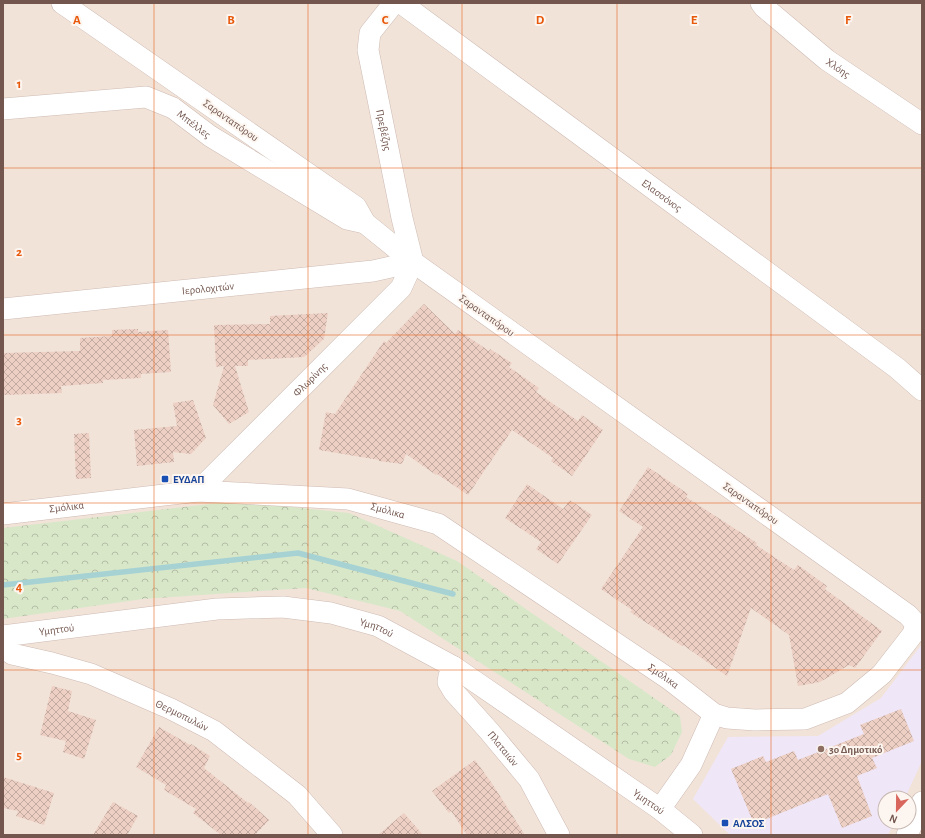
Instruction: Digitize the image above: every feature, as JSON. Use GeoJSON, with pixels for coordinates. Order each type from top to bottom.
{"type":"FeatureCollection","features":[{"type":"Feature","properties":{"kind":"street","name":"Σαρανταπόρου"},"geometry":{"type":"LineString","coordinates":[[62,3],[356,207],[365,223],[413,262],[902,610],[916,624]]}},
{"type":"Feature","properties":{"kind":"street","name":"Πρεβέζης"},"geometry":{"type":"LineString","coordinates":[[394,3],[370,33],[368,50],[402,218],[413,262]]}},
{"type":"Feature","properties":{"kind":"street","name":"Ελασσόνος"},"geometry":{"type":"LineString","coordinates":[[401,3],[884,358],[922,390]]}},
{"type":"Feature","properties":{"kind":"street","name":"Χλόης"},"geometry":{"type":"LineString","coordinates":[[761,3],[827,60],[922,124]]}},
{"type":"Feature","properties":{"kind":"street","name":"Μπέλλες"},"geometry":{"type":"LineString","coordinates":[[3,109],[146,97],[173,108],[210,136],[347,219],[365,223]]}},
{"type":"Feature","properties":{"kind":"street","name":"Ιερολοχιτών"},"geometry":{"type":"LineString","coordinates":[[3,309],[373,271],[413,262]]}},
{"type":"Feature","properties":{"kind":"street","name":"Φλωρίνης"},"geometry":{"type":"LineString","coordinates":[[198,492],[401,288],[413,262]]}},
{"type":"Feature","properties":{"kind":"street","name":"Σμόλικα"},"geometry":{"type":"LineString","coordinates":[[3,514],[198,492],[348,499],[438,524],[669,679],[714,714],[727,718],[755,720],[805,719],[847,703],[882,674],[913,634],[916,624]]}},
{"type":"Feature","properties":{"kind":"street","name":"Υμηττού"},"geometry":{"type":"LineString","coordinates":[[3,636],[218,608],[283,606],[331,613],[378,626],[454,667],[665,813],[692,835]]}},
{"type":"Feature","properties":{"kind":"street","name":"Θερμοπυλών"},"geometry":{"type":"LineString","coordinates":[[3,647],[12,654],[91,674],[171,709],[214,732],[297,795],[332,835]]}},
{"type":"Feature","properties":{"kind":"street","name":"Πλαταιών"},"geometry":{"type":"LineString","coordinates":[[454,667],[449,676],[448,682],[454,692],[529,779],[559,835]]}},
{"type":"Feature","properties":{"kind":"street"},"geometry":{"type":"LineString","coordinates":[[683,835],[665,813],[691,765],[714,714]]}},
{"type":"Feature","properties":{"kind":"street"},"geometry":{"type":"LineString","coordinates":[[907,835],[922,802]]}},
{"type":"Feature","properties":{"kind":"shaded area"},"geometry":{"type":"Polygon","coordinates":[[[3,3],[922,3],[922,835],[3,835],[3,3]]]}},
{"type":"Feature","properties":{"kind":"shaded area","name":"3ο Δημοτικό"},"geometry":{"type":"Polygon","coordinates":[[[922,644],[922,761],[909,790],[877,790],[877,830],[890,830],[887,835],[730,835],[693,799],[728,737],[818,736],[881,698],[922,644]]]}},
{"type":"Feature","properties":{"kind":"green space"},"geometry":{"type":"Polygon","coordinates":[[[235,501],[349,513],[457,561],[680,716],[682,732],[671,755],[655,767],[629,759],[400,611],[306,588],[143,599],[3,619],[3,528],[235,501]]]}},
{"type":"Feature","properties":{"kind":"building"},"geometry":{"type":"Polygon","coordinates":[[[424,304],[455,334],[458,330],[489,351],[490,349],[512,363],[509,367],[539,388],[536,392],[578,421],[582,415],[603,430],[572,476],[551,461],[553,458],[512,430],[468,495],[406,454],[402,464],[319,450],[326,412],[335,414],[384,341],[386,343],[424,304]]]}},
{"type":"Feature","properties":{"kind":"building"},"geometry":{"type":"Polygon","coordinates":[[[328,313],[324,339],[304,357],[248,360],[248,366],[235,366],[249,412],[229,424],[213,405],[224,366],[216,367],[214,325],[270,324],[270,316],[328,313]]]}},
{"type":"Feature","properties":{"kind":"building"},"geometry":{"type":"Polygon","coordinates":[[[138,329],[138,332],[168,330],[171,372],[141,374],[141,378],[103,380],[103,383],[61,386],[62,393],[3,395],[3,353],[80,351],[80,338],[112,336],[112,330],[138,329]]]}},
{"type":"Feature","properties":{"kind":"building"},"geometry":{"type":"Polygon","coordinates":[[[193,400],[206,438],[191,454],[173,452],[174,462],[137,466],[134,430],[177,426],[173,403],[193,400]]]}},
{"type":"Feature","properties":{"kind":"building"},"geometry":{"type":"Polygon","coordinates":[[[89,433],[91,478],[76,479],[74,434],[89,433]]]}},
{"type":"Feature","properties":{"kind":"building"},"geometry":{"type":"Polygon","coordinates":[[[648,467],[688,494],[686,497],[757,543],[756,545],[794,570],[798,565],[827,586],[825,589],[882,631],[855,668],[849,665],[820,682],[798,686],[789,635],[751,608],[727,676],[683,645],[682,646],[630,612],[632,610],[601,589],[643,527],[619,511],[648,467]]]}},
{"type":"Feature","properties":{"kind":"building"},"geometry":{"type":"Polygon","coordinates":[[[527,484],[563,509],[570,500],[592,515],[558,564],[536,549],[541,542],[505,518],[527,484]]]}},
{"type":"Feature","properties":{"kind":"building"},"geometry":{"type":"Polygon","coordinates":[[[52,686],[72,691],[68,711],[96,720],[84,759],[63,752],[66,741],[40,735],[52,686]]]}},
{"type":"Feature","properties":{"kind":"building"},"geometry":{"type":"Polygon","coordinates":[[[901,709],[914,741],[872,758],[877,768],[857,776],[872,816],[842,828],[828,794],[754,824],[731,769],[763,756],[766,762],[794,751],[798,760],[864,734],[860,725],[901,709]]]}},
{"type":"Feature","properties":{"kind":"building"},"geometry":{"type":"Polygon","coordinates":[[[159,727],[210,756],[204,768],[248,803],[249,802],[269,820],[255,835],[221,835],[193,813],[196,809],[164,790],[166,785],[136,767],[159,727]]]}},
{"type":"Feature","properties":{"kind":"building"},"geometry":{"type":"Polygon","coordinates":[[[475,760],[525,835],[467,835],[451,811],[449,813],[432,791],[475,760]]]}},
{"type":"Feature","properties":{"kind":"building"},"geometry":{"type":"Polygon","coordinates":[[[3,777],[54,793],[44,825],[16,816],[18,811],[3,808],[3,777]]]}},
{"type":"Feature","properties":{"kind":"building"},"geometry":{"type":"Polygon","coordinates":[[[113,802],[138,816],[127,835],[93,835],[113,802]]]}},
{"type":"Feature","properties":{"kind":"building"},"geometry":{"type":"Polygon","coordinates":[[[404,813],[423,835],[378,835],[404,813]]]}},
{"type":"Feature","properties":{"kind":"waterway"},"geometry":{"type":"LineString","coordinates":[[3,585],[298,553],[453,594]]}},
{"type":"Feature","properties":{"kind":"place","name":"ΕΥΔΑΠ"},"geometry":{"type":"Point","coordinates":[165,479]}},
{"type":"Feature","properties":{"kind":"place","name":"3ο Δημοτικό"},"geometry":{"type":"Point","coordinates":[821,749]}},
{"type":"Feature","properties":{"kind":"place","name":"ΑΛΣΟΣ"},"geometry":{"type":"Point","coordinates":[725,823]}}]}
